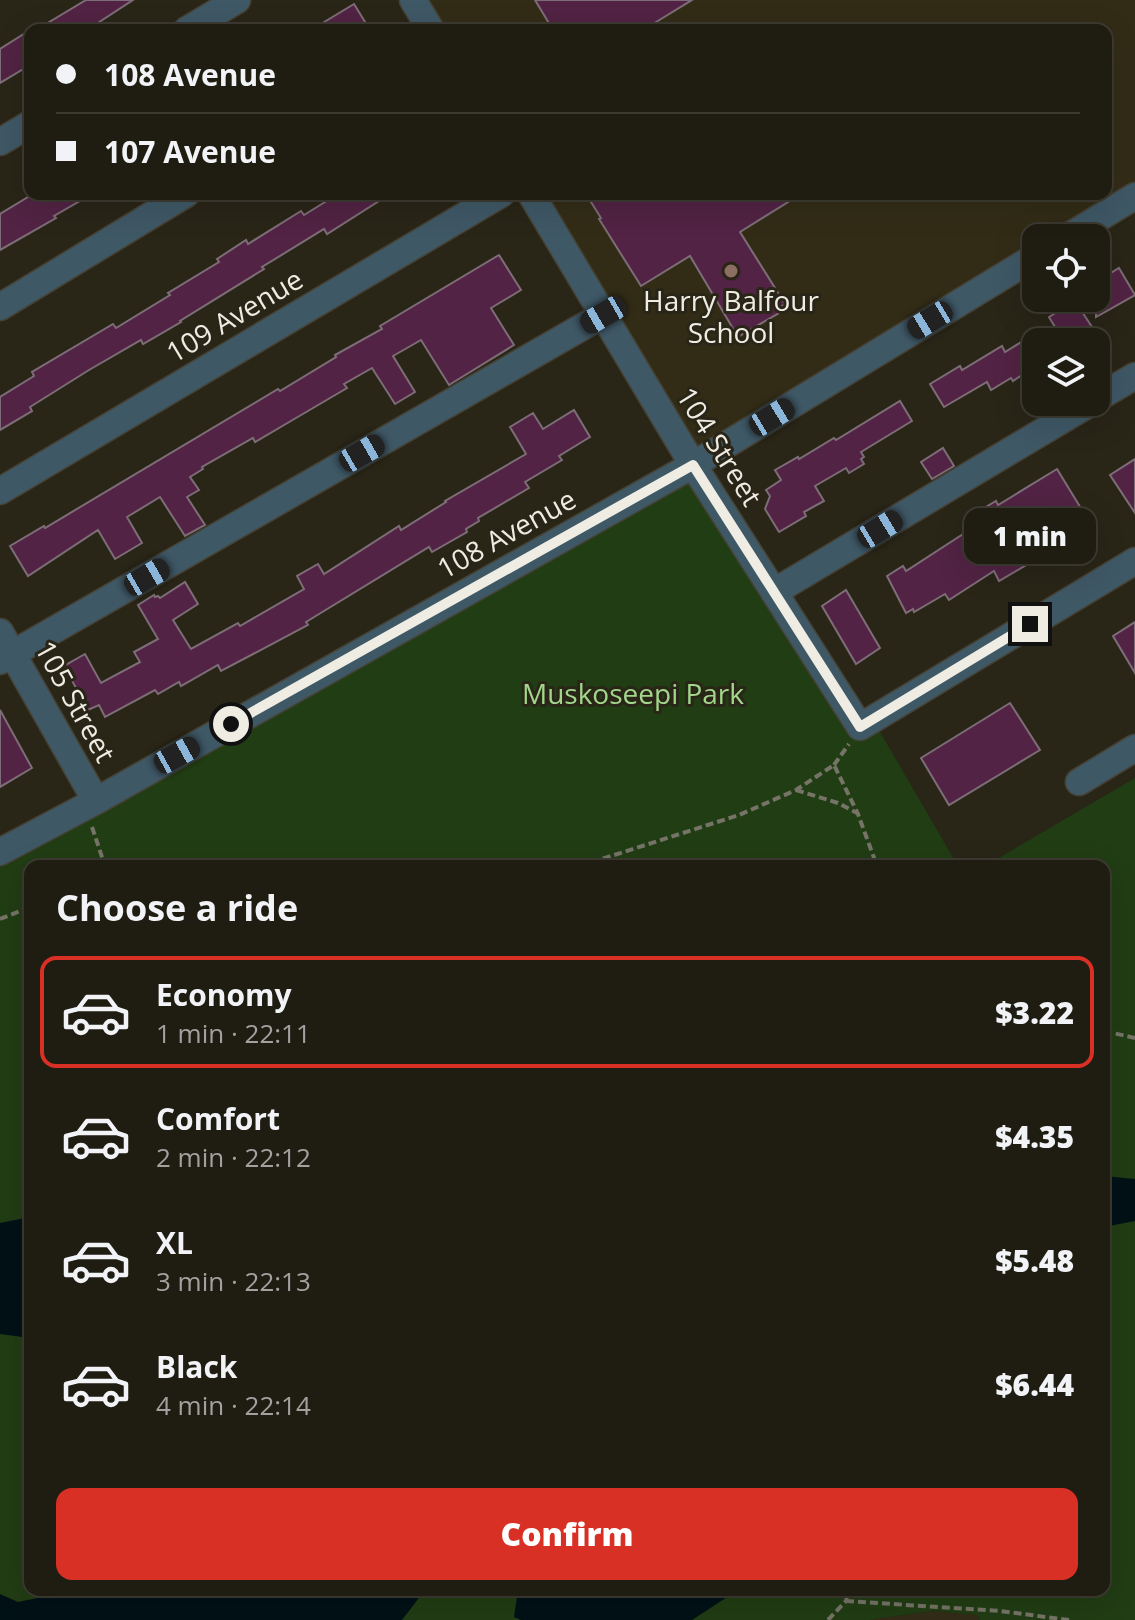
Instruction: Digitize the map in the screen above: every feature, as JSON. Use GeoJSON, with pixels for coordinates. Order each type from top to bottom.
{"type":"FeatureCollection","features":[{"type":"Feature","properties":{"kind":"street"},"geometry":{"type":"LineString","coordinates":[[197,24],[237,0]]}},
{"type":"Feature","properties":{"kind":"street"},"geometry":{"type":"LineString","coordinates":[[413,0],[427,24]]}},
{"type":"Feature","properties":{"kind":"street"},"geometry":{"type":"LineString","coordinates":[[0,142],[24,128]]}},
{"type":"Feature","properties":{"kind":"street"},"geometry":{"type":"LineString","coordinates":[[1089,224],[1135,196]]}},
{"type":"Feature","properties":{"kind":"street"},"geometry":{"type":"LineString","coordinates":[[0,307],[176,200]]}},
{"type":"Feature","properties":{"kind":"street","name":"109 Avenue"},"geometry":{"type":"LineString","coordinates":[[0,491],[491,200]]}},
{"type":"Feature","properties":{"kind":"street","name":"104 Street"},"geometry":{"type":"LineString","coordinates":[[535,200],[693,465],[860,727],[1135,561]]}},
{"type":"Feature","properties":{"kind":"street","name":"108 Avenue"},"geometry":{"type":"LineString","coordinates":[[0,852],[693,465],[1022,265]]}},
{"type":"Feature","properties":{"kind":"street"},"geometry":{"type":"LineString","coordinates":[[4,649],[603,315]]}},
{"type":"Feature","properties":{"kind":"street"},"geometry":{"type":"LineString","coordinates":[[1110,391],[1135,376]]}},
{"type":"Feature","properties":{"kind":"street"},"geometry":{"type":"LineString","coordinates":[[774,592],[1069,416]]}},
{"type":"Feature","properties":{"kind":"street","name":"105 Street"},"geometry":{"type":"LineString","coordinates":[[4,649],[88,805]]}},
{"type":"Feature","properties":{"kind":"street"},"geometry":{"type":"LineString","coordinates":[[1079,782],[1135,748]]}},
{"type":"Feature","properties":{"kind":"path"},"geometry":{"type":"LineString","coordinates":[[599,860],[739,815],[796,790],[834,765],[858,814],[875,860]]}},
{"type":"Feature","properties":{"kind":"path"},"geometry":{"type":"LineString","coordinates":[[796,790],[838,803],[858,814]]}},
{"type":"Feature","properties":{"kind":"path"},"geometry":{"type":"LineString","coordinates":[[88,805],[103,860]]}},
{"type":"Feature","properties":{"kind":"path"},"geometry":{"type":"LineString","coordinates":[[0,919],[24,909]]}},
{"type":"Feature","properties":{"kind":"path"},"geometry":{"type":"LineString","coordinates":[[1110,1032],[1135,1038]]}},
{"type":"Feature","properties":{"kind":"path"},"geometry":{"type":"LineString","coordinates":[[828,1620],[847,1596]]}},
{"type":"Feature","properties":{"kind":"path"},"geometry":{"type":"LineString","coordinates":[[846,1601],[1069,1620]]}},
{"type":"Feature","properties":{"kind":"shaded area"},"geometry":{"type":"Polygon","coordinates":[[[413,0],[1135,0],[1135,196],[1089,224],[1022,224],[1022,265],[693,465],[535,200],[1112,200],[1112,24],[427,24],[413,0]]]}},
{"type":"Feature","properties":{"kind":"shaded area"},"geometry":{"type":"Polygon","coordinates":[[[1110,1177],[1135,1179],[1135,1221],[1110,1226],[1110,1177]]]}},
{"type":"Feature","properties":{"kind":"shaded area"},"geometry":{"type":"Polygon","coordinates":[[[24,1218],[24,1337],[0,1334],[0,1223],[24,1218]]]}},
{"type":"Feature","properties":{"kind":"shaded area"},"geometry":{"type":"Polygon","coordinates":[[[0,1594],[18,1602],[47,1596],[420,1596],[402,1620],[0,1620],[0,1594]]]}},
{"type":"Feature","properties":{"kind":"shaded area"},"geometry":{"type":"Polygon","coordinates":[[[517,1596],[729,1596],[692,1620],[521,1620],[514,1617],[517,1596]]]}},
{"type":"Feature","properties":{"kind":"shaded area"},"geometry":{"type":"Polygon","coordinates":[[[932,1611],[977,1615],[980,1620],[870,1620],[932,1611]]]}},
{"type":"Feature","properties":{"kind":"green space","name":"Muskoseepi Park"},"geometry":{"type":"Polygon","coordinates":[[[694,459],[860,727],[873,720],[955,860],[24,860],[24,1596],[1110,1596],[1110,860],[995,860],[1135,778],[1135,1620],[980,1620],[977,1615],[932,1611],[869,1620],[0,1620],[0,854],[694,459]]]}},
{"type":"Feature","properties":{"kind":"building"},"geometry":{"type":"Polygon","coordinates":[[[86,0],[133,0],[96,24],[46,24],[86,0]]]}},
{"type":"Feature","properties":{"kind":"building"},"geometry":{"type":"Polygon","coordinates":[[[535,0],[692,0],[653,24],[549,24],[535,0]]]}},
{"type":"Feature","properties":{"kind":"building"},"geometry":{"type":"Polygon","coordinates":[[[354,4],[366,24],[321,24],[354,4]]]}},
{"type":"Feature","properties":{"kind":"building"},"geometry":{"type":"Polygon","coordinates":[[[24,34],[24,69],[0,83],[0,49],[24,34]]]}},
{"type":"Feature","properties":{"kind":"building"},"geometry":{"type":"Polygon","coordinates":[[[24,199],[82,200],[0,250],[0,214],[24,199]]]}},
{"type":"Feature","properties":{"kind":"building"},"geometry":{"type":"Polygon","coordinates":[[[328,200],[381,200],[327,234],[324,229],[181,322],[143,344],[141,340],[89,370],[0,430],[0,397],[34,376],[32,372],[113,324],[116,328],[170,295],[168,293],[219,262],[217,259],[246,240],[248,244],[301,211],[304,215],[328,200]]]}},
{"type":"Feature","properties":{"kind":"building","name":"Harry Balfour School"},"geometry":{"type":"Polygon","coordinates":[[[590,200],[791,200],[740,232],[785,304],[777,309],[779,313],[738,337],[690,256],[641,286],[590,200]]]}},
{"type":"Feature","properties":{"kind":"building"},"geometry":{"type":"Polygon","coordinates":[[[499,255],[521,290],[491,308],[514,345],[449,385],[421,340],[393,356],[415,392],[395,404],[372,368],[344,384],[347,388],[255,442],[253,438],[190,477],[199,490],[187,497],[205,525],[185,536],[160,497],[127,517],[142,543],[115,559],[98,530],[28,576],[10,546],[278,389],[280,391],[382,329],[380,326],[499,255]]]}},
{"type":"Feature","properties":{"kind":"building"},"geometry":{"type":"Polygon","coordinates":[[[1119,268],[1135,295],[1110,309],[1110,273],[1119,268]]]}},
{"type":"Feature","properties":{"kind":"building"},"geometry":{"type":"Polygon","coordinates":[[[1057,312],[1082,312],[1092,327],[1056,328],[1049,317],[1057,312]]]}},
{"type":"Feature","properties":{"kind":"building"},"geometry":{"type":"Polygon","coordinates":[[[1022,342],[1022,375],[991,390],[987,382],[944,407],[930,384],[960,366],[962,370],[1002,346],[1005,352],[1022,342]]]}},
{"type":"Feature","properties":{"kind":"building"},"geometry":{"type":"Polygon","coordinates":[[[900,401],[912,421],[861,452],[864,464],[849,473],[846,468],[815,486],[824,501],[779,532],[765,509],[770,496],[766,490],[781,480],[775,470],[834,438],[836,440],[900,401]]]}},
{"type":"Feature","properties":{"kind":"building"},"geometry":{"type":"Polygon","coordinates":[[[574,410],[590,437],[559,456],[562,460],[525,482],[529,488],[478,518],[479,521],[466,529],[467,532],[432,552],[429,547],[306,622],[308,625],[221,671],[218,665],[181,686],[179,682],[158,694],[155,690],[105,717],[99,705],[88,710],[64,666],[85,654],[101,683],[140,662],[134,652],[158,639],[138,605],[154,595],[160,598],[185,582],[198,604],[173,620],[191,649],[238,623],[240,626],[304,589],[297,576],[318,564],[324,574],[399,526],[401,530],[526,454],[510,427],[533,413],[543,429],[574,410]]]}},
{"type":"Feature","properties":{"kind":"building"},"geometry":{"type":"Polygon","coordinates":[[[943,448],[954,466],[932,479],[921,462],[943,448]]]}},
{"type":"Feature","properties":{"kind":"building"},"geometry":{"type":"Polygon","coordinates":[[[1135,459],[1135,513],[1110,475],[1135,459]]]}},
{"type":"Feature","properties":{"kind":"building"},"geometry":{"type":"Polygon","coordinates":[[[1057,469],[1093,528],[999,581],[994,571],[949,600],[945,594],[914,612],[913,609],[906,613],[887,576],[903,566],[906,571],[980,523],[974,514],[996,501],[998,505],[1057,469]]]}},
{"type":"Feature","properties":{"kind":"building"},"geometry":{"type":"Polygon","coordinates":[[[846,590],[880,648],[856,664],[822,606],[846,590]]]}},
{"type":"Feature","properties":{"kind":"building"},"geometry":{"type":"Polygon","coordinates":[[[1135,622],[1135,673],[1113,636],[1135,622]]]}},
{"type":"Feature","properties":{"kind":"building"},"geometry":{"type":"Polygon","coordinates":[[[1010,703],[1040,750],[949,805],[921,758],[1010,703]]]}},
{"type":"Feature","properties":{"kind":"building"},"geometry":{"type":"Polygon","coordinates":[[[0,710],[32,768],[0,787],[0,710]]]}},
{"type":"Feature","properties":{"kind":"place","name":"Harry Balfour School"},"geometry":{"type":"Point","coordinates":[731,271]}},
{"type":"Feature","properties":{"kind":"route"},"geometry":{"type":"LineString","coordinates":[[231,724],[693,465],[860,727],[1030,624]]}}]}
